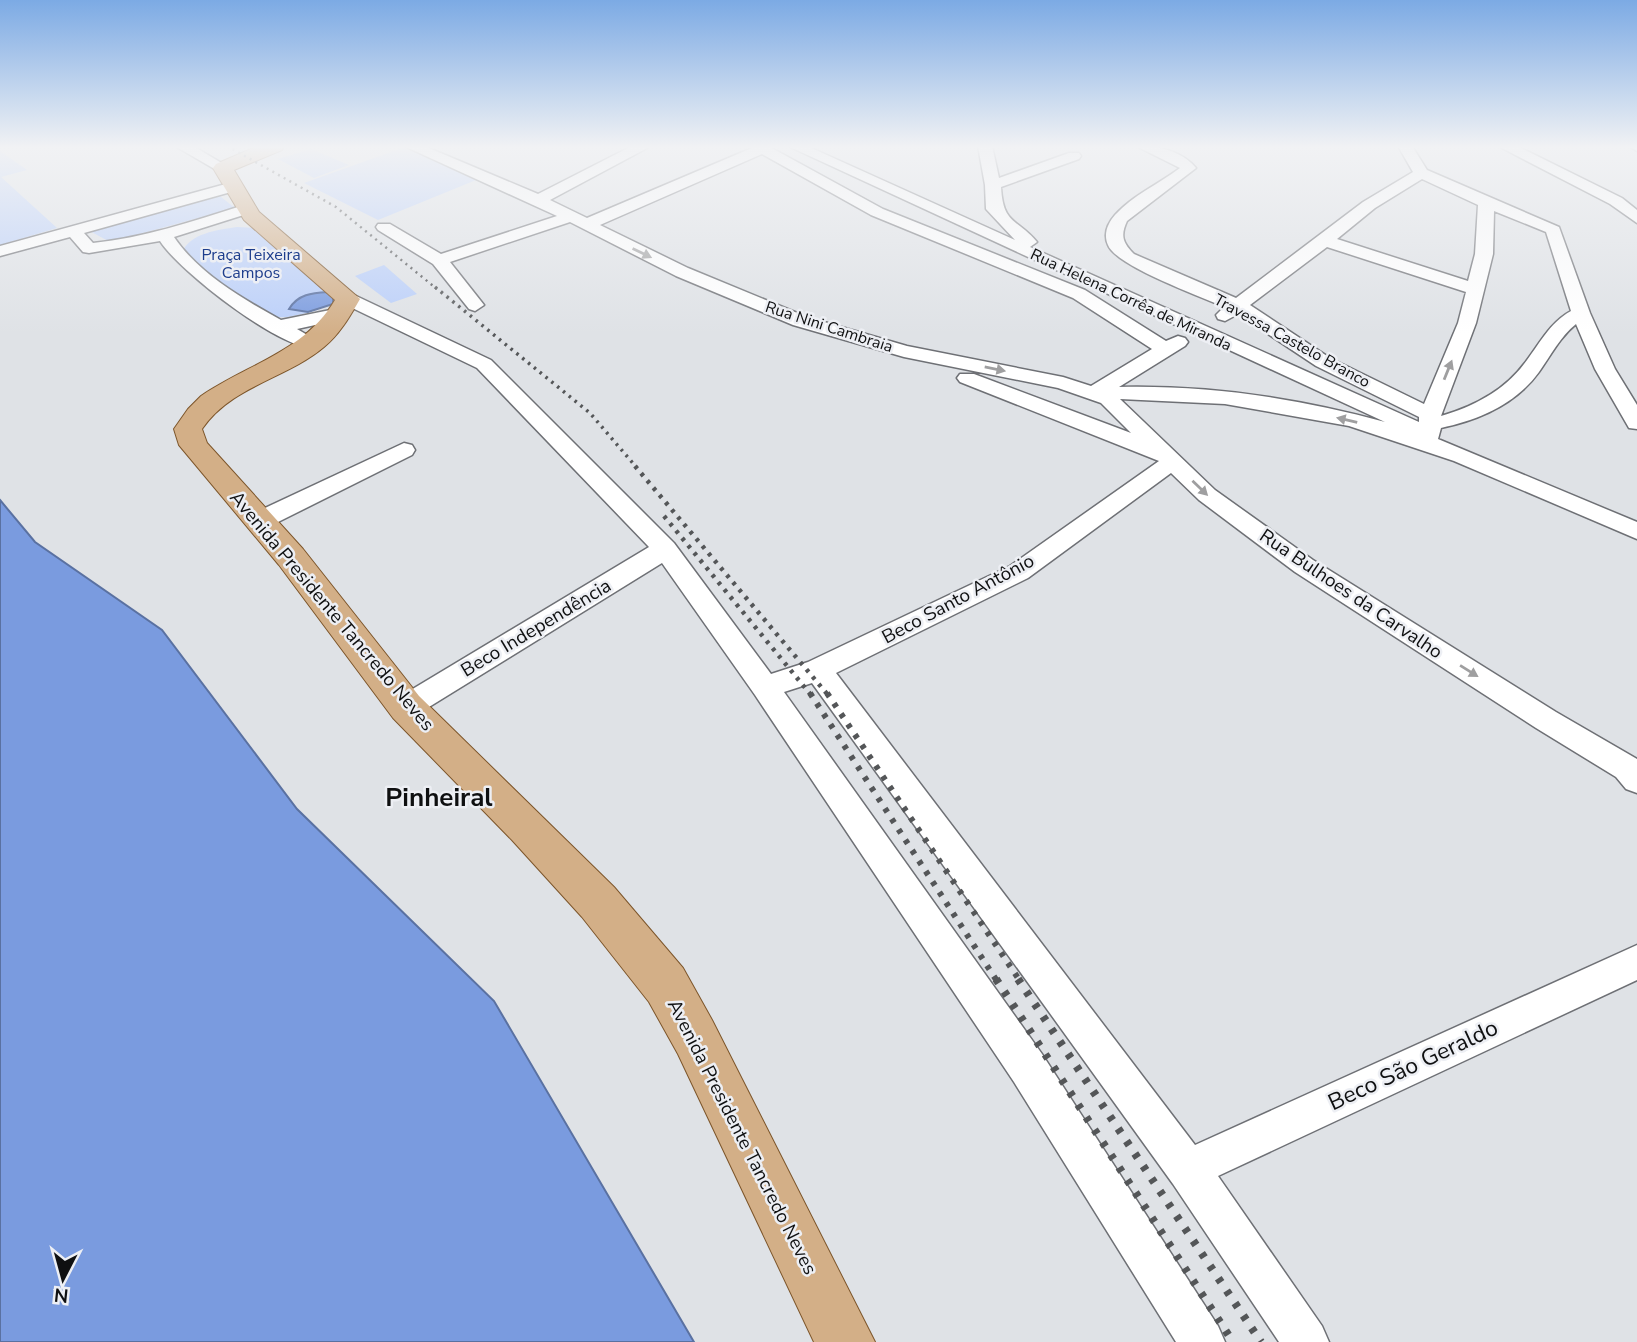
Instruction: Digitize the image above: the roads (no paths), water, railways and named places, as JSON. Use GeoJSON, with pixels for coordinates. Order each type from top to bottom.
{"type":"FeatureCollection","features":[{"type":"Feature","properties":{"kind":"main road"},"geometry":{"type":"LineString","coordinates":[[247,209],[344,306],[313,344]]}},
{"type":"Feature","properties":{"kind":"main road","name":"Avenida Presidente Tancredo Neves"},"geometry":{"type":"LineString","coordinates":[[313,344],[213,401],[194,418],[188,429],[193,445],[259,521],[406,707],[598,902],[666,985],[695,1037],[845,1342]]}},
{"type":"Feature","properties":{"kind":"street"},"geometry":{"type":"LineString","coordinates":[[0,251],[154,209]]}},
{"type":"Feature","properties":{"kind":"street","name":"Rua Nini Cambraia"},"geometry":{"type":"LineString","coordinates":[[554,209],[682,272],[800,321],[904,351],[1031,376],[1096,393]]}},
{"type":"Feature","properties":{"kind":"street"},"geometry":{"type":"LineString","coordinates":[[439,260],[577,221],[608,209]]}},
{"type":"Feature","properties":{"kind":"street"},"geometry":{"type":"LineString","coordinates":[[871,209],[1079,294],[1166,350]]}},
{"type":"Feature","properties":{"kind":"street","name":"Rua Helena Corrêa de Miranda"},"geometry":{"type":"LineString","coordinates":[[932,209],[1195,330],[1432,430],[1637,531]]}},
{"type":"Feature","properties":{"kind":"street"},"geometry":{"type":"LineString","coordinates":[[994,209],[1019,236],[1080,268],[1086,279]]}},
{"type":"Feature","properties":{"kind":"street","name":"Travessa Castelo Branco"},"geometry":{"type":"LineString","coordinates":[[1132,209],[1119,220],[1114,231],[1117,250],[1128,258],[1238,306],[1432,430]]}},
{"type":"Feature","properties":{"kind":"street"},"geometry":{"type":"LineString","coordinates":[[1096,393],[1238,306],[1365,209]]}},
{"type":"Feature","properties":{"kind":"street"},"geometry":{"type":"LineString","coordinates":[[1432,430],[1467,323],[1484,254],[1486,209]]}},
{"type":"Feature","properties":{"kind":"street"},"geometry":{"type":"LineString","coordinates":[[1502,209],[1542,223],[1553,230],[1581,313],[1605,369],[1637,423]]}},
{"type":"Feature","properties":{"kind":"street"},"geometry":{"type":"LineString","coordinates":[[73,231],[82,243],[95,248],[168,240],[210,228],[249,212]]}},
{"type":"Feature","properties":{"kind":"street"},"geometry":{"type":"LineString","coordinates":[[384,226],[439,260],[475,305]]}},
{"type":"Feature","properties":{"kind":"street"},"geometry":{"type":"LineString","coordinates":[[168,240],[175,251],[213,284],[277,327],[313,344]]}},
{"type":"Feature","properties":{"kind":"street"},"geometry":{"type":"LineString","coordinates":[[1325,241],[1475,289]]}},
{"type":"Feature","properties":{"kind":"street"},"geometry":{"type":"LineString","coordinates":[[277,327],[344,306],[484,364],[666,549],[765,687],[1028,1068],[1202,1342]]}},
{"type":"Feature","properties":{"kind":"street"},"geometry":{"type":"LineString","coordinates":[[1096,393],[1142,391],[1246,400],[1375,426],[1432,430],[1505,393],[1525,376],[1563,323],[1581,313]]}},
{"type":"Feature","properties":{"kind":"street"},"geometry":{"type":"LineString","coordinates":[[967,377],[1170,458]]}},
{"type":"Feature","properties":{"kind":"street","name":"Rua Bulhoes da Carvalho"},"geometry":{"type":"LineString","coordinates":[[1096,393],[1119,407],[1207,495],[1304,566],[1546,720],[1634,772]]}},
{"type":"Feature","properties":{"kind":"street"},"geometry":{"type":"LineString","coordinates":[[259,521],[404,450]]}},
{"type":"Feature","properties":{"kind":"street","name":"Beco Santo Antônio"},"geometry":{"type":"LineString","coordinates":[[765,687],[818,670],[1019,572],[1170,458]]}},
{"type":"Feature","properties":{"kind":"street","name":"Beco Independência"},"geometry":{"type":"LineString","coordinates":[[406,707],[666,549]]}},
{"type":"Feature","properties":{"kind":"street"},"geometry":{"type":"LineString","coordinates":[[818,670],[1188,1169],[1306,1342]]}},
{"type":"Feature","properties":{"kind":"street","name":"Beco São Geraldo"},"geometry":{"type":"LineString","coordinates":[[1188,1169],[1637,962]]}},
{"type":"Feature","properties":{"kind":"railway"},"geometry":{"type":"LineString","coordinates":[[338,209],[437,289]]}},
{"type":"Feature","properties":{"kind":"railway"},"geometry":{"type":"LineString","coordinates":[[435,287],[590,413],[637,468]]}},
{"type":"Feature","properties":{"kind":"railway"},"geometry":{"type":"LineString","coordinates":[[635,466],[828,695]]}},
{"type":"Feature","properties":{"kind":"railway"},"geometry":{"type":"LineString","coordinates":[[664,516],[811,695]]}},
{"type":"Feature","properties":{"kind":"railway"},"geometry":{"type":"LineString","coordinates":[[810,693],[997,981]]}},
{"type":"Feature","properties":{"kind":"railway"},"geometry":{"type":"LineString","coordinates":[[827,693],[1020,981]]}},
{"type":"Feature","properties":{"kind":"railway"},"geometry":{"type":"LineString","coordinates":[[996,979],[1233,1342]]}},
{"type":"Feature","properties":{"kind":"railway"},"geometry":{"type":"LineString","coordinates":[[1018,979],[1261,1342]]}},
{"type":"Feature","properties":{"kind":"district","name":"Pinheiral"},"geometry":{"type":"Point","coordinates":[439,797]}},
{"type":"Feature","properties":{"kind":"park label","name":"Praça Teixeira Campos"},"geometry":{"type":"Point","coordinates":[251,264]}}]}
